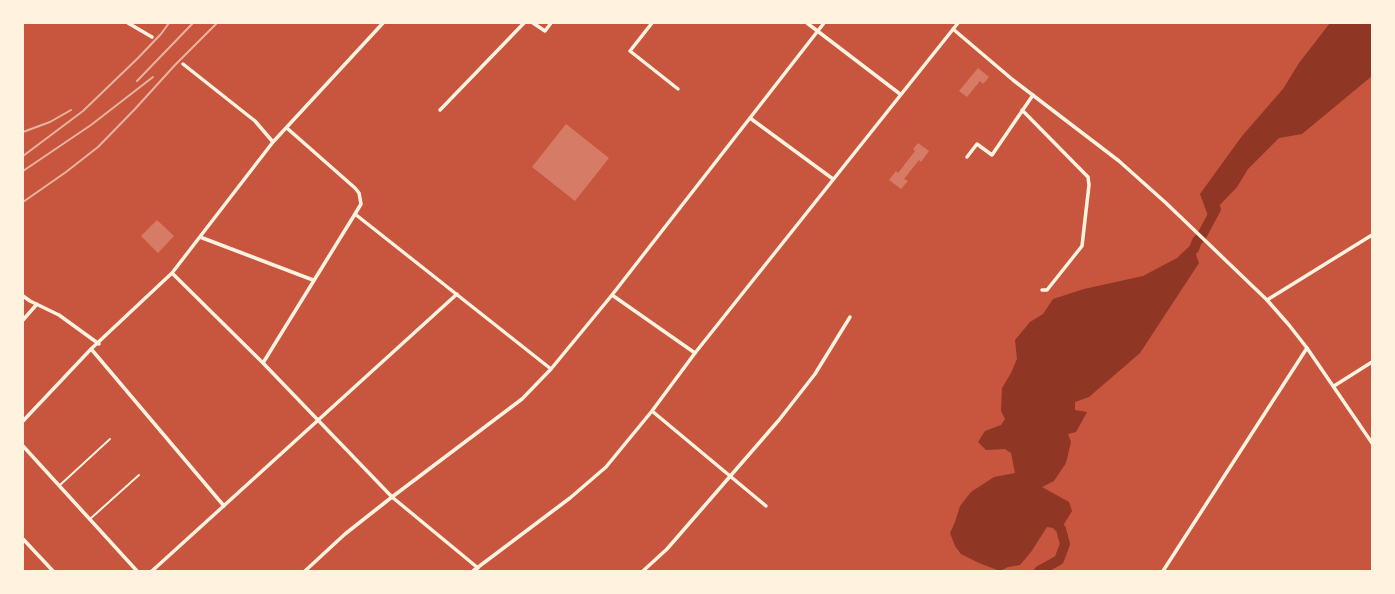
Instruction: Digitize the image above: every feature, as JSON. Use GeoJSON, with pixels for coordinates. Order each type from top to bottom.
{"type":"FeatureCollection","features":[{"type":"Feature","properties":{"kind":"street"},"geometry":{"type":"LineString","coordinates":[[128,23],[152,37]]}},
{"type":"Feature","properties":{"kind":"street"},"geometry":{"type":"LineString","coordinates":[[23,421],[91,349],[172,273],[273,142],[383,23]]}},
{"type":"Feature","properties":{"kind":"street"},"geometry":{"type":"LineString","coordinates":[[440,110],[524,23]]}},
{"type":"Feature","properties":{"kind":"street"},"geometry":{"type":"LineString","coordinates":[[533,23],[545,31],[551,23]]}},
{"type":"Feature","properties":{"kind":"street"},"geometry":{"type":"LineString","coordinates":[[652,23],[630,51],[678,89]]}},
{"type":"Feature","properties":{"kind":"street"},"geometry":{"type":"LineString","coordinates":[[807,23],[900,94]]}},
{"type":"Feature","properties":{"kind":"street"},"geometry":{"type":"LineString","coordinates":[[305,571],[391,497],[522,398],[551,369],[824,23]]}},
{"type":"Feature","properties":{"kind":"street"},"geometry":{"type":"LineString","coordinates":[[473,571],[570,498],[606,467],[958,23]]}},
{"type":"Feature","properties":{"kind":"street"},"geometry":{"type":"LineString","coordinates":[[953,29],[1033,95],[1119,160],[1267,300],[1307,348],[1372,443]]}},
{"type":"Feature","properties":{"kind":"street"},"geometry":{"type":"LineString","coordinates":[[183,64],[255,121],[273,142]]}},
{"type":"Feature","properties":{"kind":"street"},"geometry":{"type":"LineString","coordinates":[[967,157],[977,144],[992,155],[1033,95]]}},
{"type":"Feature","properties":{"kind":"street"},"geometry":{"type":"LineString","coordinates":[[1022,110],[1088,177],[1089,185],[1082,246],[1047,290],[1042,290]]}},
{"type":"Feature","properties":{"kind":"street"},"geometry":{"type":"LineString","coordinates":[[750,118],[833,179]]}},
{"type":"Feature","properties":{"kind":"street"},"geometry":{"type":"LineString","coordinates":[[263,363],[361,204],[355,188],[288,128]]}},
{"type":"Feature","properties":{"kind":"street"},"geometry":{"type":"LineString","coordinates":[[355,214],[551,369]]}},
{"type":"Feature","properties":{"kind":"street"},"geometry":{"type":"LineString","coordinates":[[1267,300],[1372,235]]}},
{"type":"Feature","properties":{"kind":"street"},"geometry":{"type":"LineString","coordinates":[[200,237],[314,280]]}},
{"type":"Feature","properties":{"kind":"street"},"geometry":{"type":"LineString","coordinates":[[172,273],[263,363],[391,497],[478,568]]}},
{"type":"Feature","properties":{"kind":"street"},"geometry":{"type":"LineString","coordinates":[[152,571],[457,294]]}},
{"type":"Feature","properties":{"kind":"street"},"geometry":{"type":"LineString","coordinates":[[612,295],[695,353]]}},
{"type":"Feature","properties":{"kind":"street"},"geometry":{"type":"LineString","coordinates":[[23,296],[59,315],[99,344]]}},
{"type":"Feature","properties":{"kind":"street"},"geometry":{"type":"LineString","coordinates":[[23,320],[37,304]]}},
{"type":"Feature","properties":{"kind":"street"},"geometry":{"type":"LineString","coordinates":[[643,571],[667,549],[779,420],[815,374],[850,317]]}},
{"type":"Feature","properties":{"kind":"street"},"geometry":{"type":"LineString","coordinates":[[1163,571],[1307,348]]}},
{"type":"Feature","properties":{"kind":"street"},"geometry":{"type":"LineString","coordinates":[[91,349],[224,506]]}},
{"type":"Feature","properties":{"kind":"street"},"geometry":{"type":"LineString","coordinates":[[1334,386],[1372,362]]}},
{"type":"Feature","properties":{"kind":"street"},"geometry":{"type":"LineString","coordinates":[[652,411],[766,506]]}},
{"type":"Feature","properties":{"kind":"street"},"geometry":{"type":"LineString","coordinates":[[23,446],[137,571]]}},
{"type":"Feature","properties":{"kind":"street"},"geometry":{"type":"LineString","coordinates":[[23,539],[53,571]]}},
{"type":"Feature","properties":{"kind":"lane"},"geometry":{"type":"LineString","coordinates":[[59,486],[110,439]]}},
{"type":"Feature","properties":{"kind":"lane"},"geometry":{"type":"LineString","coordinates":[[89,520],[139,475]]}},
{"type":"Feature","properties":{"kind":"shaded area"},"geometry":{"type":"Polygon","coordinates":[[[1330,23],[1372,23],[1372,76],[1302,134],[1279,138],[1248,169],[1210,221],[1200,194],[1242,136],[1283,89],[1330,23]]]}},
{"type":"Feature","properties":{"kind":"shaded area"},"geometry":{"type":"Polygon","coordinates":[[[1194,249],[1199,263],[1140,353],[1089,397],[1075,402],[1075,410],[1087,412],[1076,432],[1068,434],[1071,442],[1066,463],[1054,481],[1042,487],[1069,502],[1072,511],[1061,529],[1047,527],[1020,565],[1000,571],[961,554],[950,533],[960,506],[971,492],[994,477],[1015,473],[1011,453],[1005,449],[986,450],[978,442],[985,431],[1001,425],[1005,419],[1001,411],[1002,388],[1017,359],[1015,340],[1030,322],[1043,314],[1053,299],[1143,276],[1194,249]]]}},
{"type":"Feature","properties":{"kind":"building"},"geometry":{"type":"Polygon","coordinates":[[[978,68],[989,77],[983,84],[980,81],[967,97],[959,91],[978,68]]]}},
{"type":"Feature","properties":{"kind":"building"},"geometry":{"type":"Polygon","coordinates":[[[566,124],[609,158],[575,201],[532,167],[566,124]]]}},
{"type":"Feature","properties":{"kind":"building"},"geometry":{"type":"Polygon","coordinates":[[[918,143],[929,151],[904,179],[908,181],[901,189],[889,180],[896,171],[898,173],[918,143]]]}},
{"type":"Feature","properties":{"kind":"building"},"geometry":{"type":"Polygon","coordinates":[[[157,220],[174,236],[158,253],[141,236],[157,220]]]}},
{"type":"Feature","properties":{"kind":"waterway"},"geometry":{"type":"LineString","coordinates":[[1183,259],[1194,249],[1216,209]]}},
{"type":"Feature","properties":{"kind":"waterway"},"geometry":{"type":"LineString","coordinates":[[1039,571],[1059,560],[1065,544],[1061,529],[1051,519]]}},
{"type":"Feature","properties":{"kind":"railway"},"geometry":{"type":"LineString","coordinates":[[23,156],[83,111],[138,58],[169,23]]}},
{"type":"Feature","properties":{"kind":"railway"},"geometry":{"type":"LineString","coordinates":[[137,81],[193,23]]}},
{"type":"Feature","properties":{"kind":"railway"},"geometry":{"type":"LineString","coordinates":[[23,202],[98,147],[217,23]]}},
{"type":"Feature","properties":{"kind":"railway"},"geometry":{"type":"LineString","coordinates":[[23,171],[91,125],[153,77]]}},
{"type":"Feature","properties":{"kind":"railway"},"geometry":{"type":"LineString","coordinates":[[23,132],[50,122],[71,110]]}}]}
